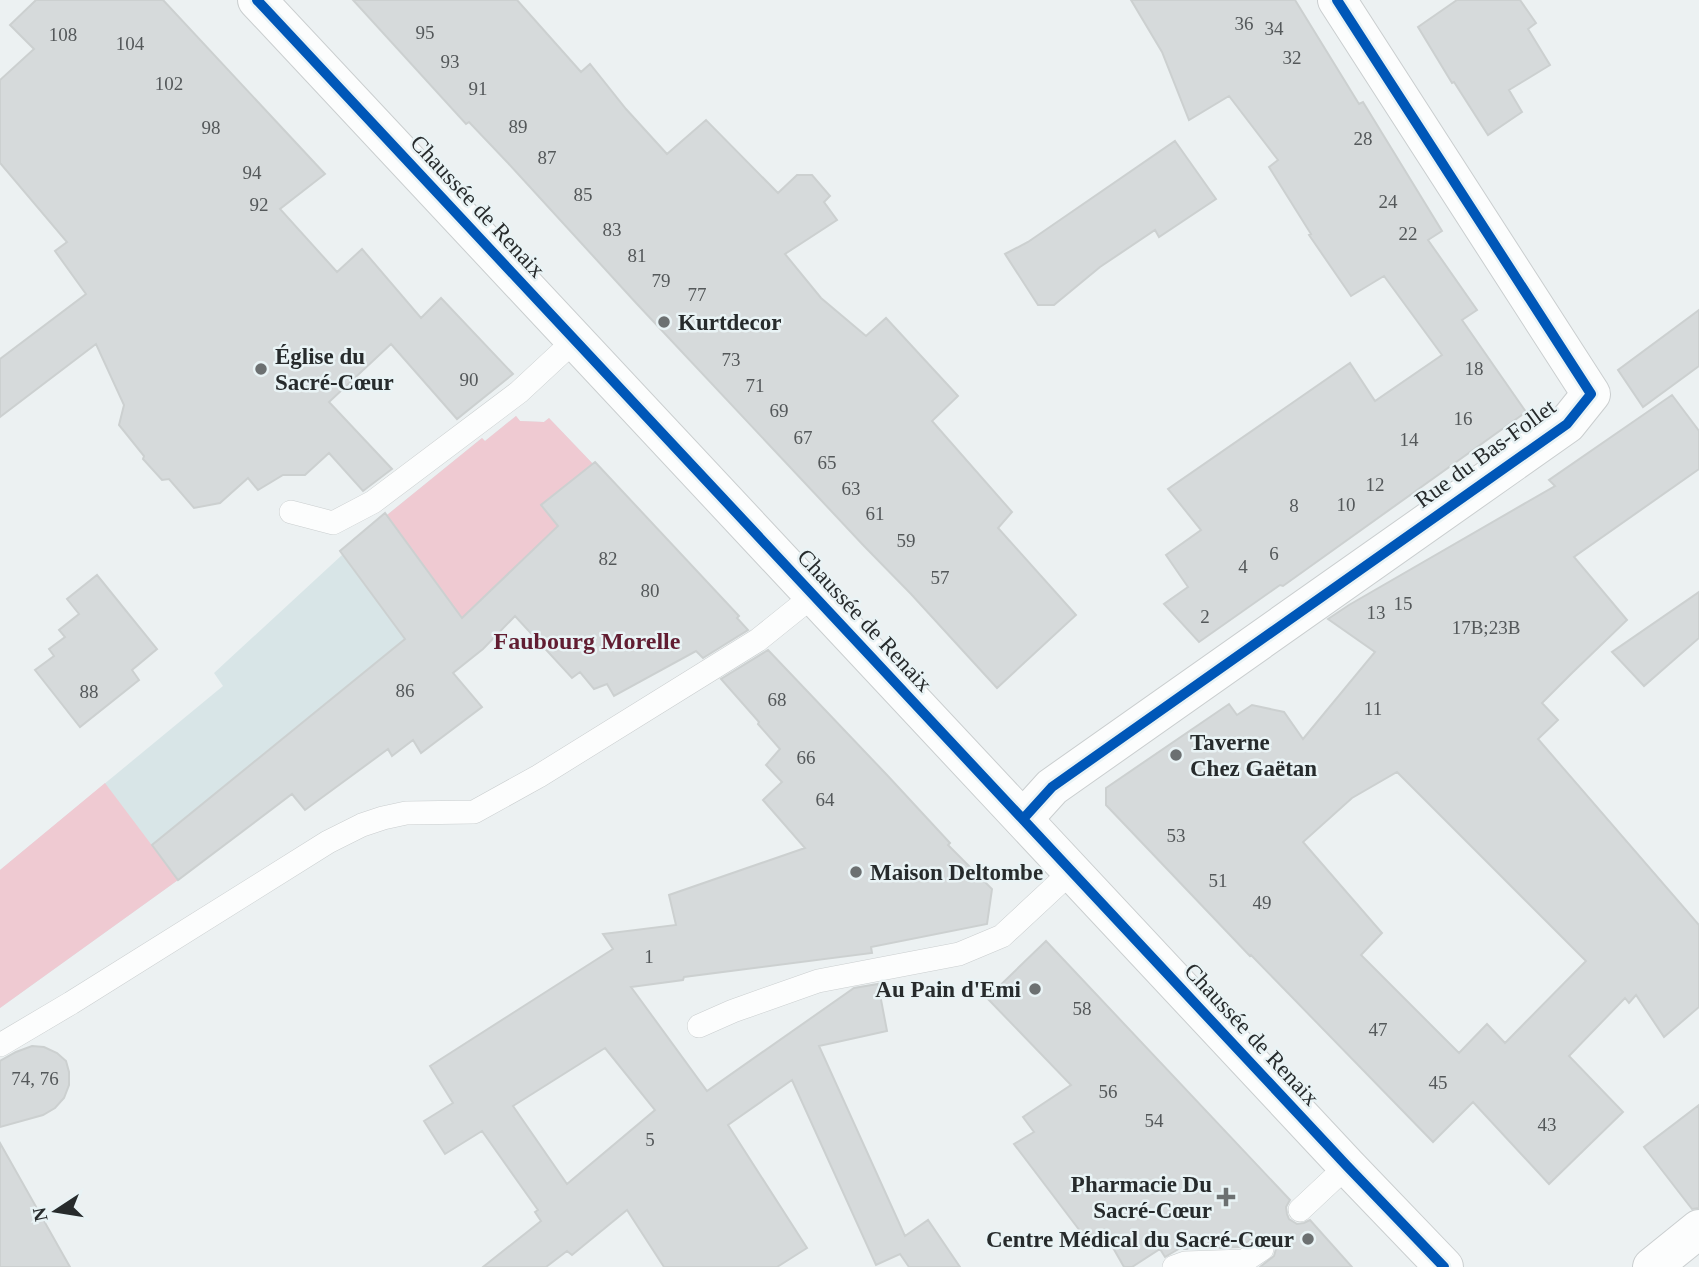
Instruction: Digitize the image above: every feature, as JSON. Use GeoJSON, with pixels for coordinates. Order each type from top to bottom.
{"type":"FeatureCollection","features":[{"type":"Feature","properties":{"kind":"main road","name":"Chaussée de Renaix"},"geometry":{"type":"LineString","coordinates":[[257,0],[1444,1267]]}},
{"type":"Feature","properties":{"kind":"main road","name":"Rue du Bas-Follet"},"geometry":{"type":"LineString","coordinates":[[1023,819],[1052,787],[1567,424],[1591,394],[1337,0]]}},
{"type":"Feature","properties":{"kind":"main road"},"geometry":{"type":"LineString","coordinates":[[1652,1267],[1699,1229]]}},
{"type":"Feature","properties":{"kind":"lane"},"geometry":{"type":"LineString","coordinates":[[291,512],[333,523],[373,502],[519,392],[575,340]]}},
{"type":"Feature","properties":{"kind":"lane"},"geometry":{"type":"LineString","coordinates":[[0,1045],[328,842],[362,825],[406,813],[474,812],[539,776],[758,640],[814,595]]}},
{"type":"Feature","properties":{"kind":"lane"},"geometry":{"type":"LineString","coordinates":[[699,1026],[818,981],[959,954],[1002,936],[1072,871]]}},
{"type":"Feature","properties":{"kind":"lane"},"geometry":{"type":"LineString","coordinates":[[1300,1210],[1347,1166]]}},
{"type":"Feature","properties":{"kind":"lane"},"geometry":{"type":"LineString","coordinates":[[1174,1267],[1185,1263],[1244,1261],[1262,1249],[1255,1267]]}},
{"type":"Feature","properties":{"kind":"shaded area"},"geometry":{"type":"Polygon","coordinates":[[[516,416],[520,421],[544,422],[549,418],[592,463],[595,462],[632,504],[481,650],[453,673],[482,707],[421,753],[413,741],[392,756],[387,750],[305,810],[292,794],[0,1008],[0,870],[223,686],[214,673],[342,555],[340,551],[482,438],[485,441],[516,416]]]}},
{"type":"Feature","properties":{"kind":"shaded area"},"geometry":{"type":"Polygon","coordinates":[[[516,416],[520,421],[544,422],[549,418],[593,464],[541,505],[558,526],[462,618],[387,515],[482,438],[485,441],[516,416]]]}},
{"type":"Feature","properties":{"kind":"shaded area"},"geometry":{"type":"Polygon","coordinates":[[[105,783],[178,880],[0,1008],[0,870],[105,783]]]}},
{"type":"Feature","properties":{"kind":"building"},"geometry":{"type":"Polygon","coordinates":[[[36,0],[163,0],[325,174],[280,209],[337,272],[362,249],[421,318],[441,298],[513,374],[457,419],[391,344],[329,402],[392,469],[363,491],[329,453],[305,475],[283,475],[258,490],[248,478],[220,503],[194,508],[169,479],[162,480],[143,459],[144,456],[119,425],[124,405],[96,344],[0,417],[0,359],[86,294],[55,251],[67,242],[0,163],[0,80],[34,49],[10,25],[36,0]]]}},
{"type":"Feature","properties":{"kind":"building"},"geometry":{"type":"Polygon","coordinates":[[[353,0],[517,0],[581,72],[590,64],[667,154],[706,120],[778,193],[797,175],[812,175],[830,196],[824,202],[837,220],[785,254],[821,298],[866,336],[886,318],[958,396],[932,421],[1012,512],[998,528],[1076,615],[997,688],[508,163],[469,122],[466,124],[353,0]]]}},
{"type":"Feature","properties":{"kind":"building"},"geometry":{"type":"Polygon","coordinates":[[[1131,0],[1295,0],[1359,104],[1363,102],[1442,231],[1428,240],[1477,310],[1462,320],[1526,412],[1283,586],[1280,585],[1199,642],[1164,604],[1188,587],[1166,555],[1201,530],[1168,489],[1350,363],[1375,401],[1442,355],[1384,276],[1351,296],[1309,235],[1311,234],[1269,167],[1278,160],[1229,96],[1189,120],[1162,52],[1131,0]]]}},
{"type":"Feature","properties":{"kind":"building"},"geometry":{"type":"Polygon","coordinates":[[[1457,0],[1520,0],[1536,23],[1528,29],[1550,65],[1509,90],[1522,112],[1488,135],[1418,27],[1457,0]]]}},
{"type":"Feature","properties":{"kind":"building"},"geometry":{"type":"Polygon","coordinates":[[[1175,141],[1216,199],[1159,237],[1155,230],[1100,267],[1054,305],[1038,305],[1005,254],[1028,242],[1175,141]]]}},
{"type":"Feature","properties":{"kind":"building"},"geometry":{"type":"Polygon","coordinates":[[[1699,310],[1699,366],[1643,407],[1618,370],[1699,310]]]}},
{"type":"Feature","properties":{"kind":"building"},"geometry":{"type":"Polygon","coordinates":[[[1672,395],[1699,431],[1699,469],[1574,557],[1627,620],[1542,703],[1558,720],[1538,739],[1699,925],[1699,1007],[1664,1037],[1636,995],[1629,1003],[1625,998],[1569,1056],[1623,1112],[1549,1184],[1473,1102],[1433,1142],[1106,805],[1106,788],[1229,704],[1237,715],[1252,705],[1284,712],[1303,739],[1375,652],[1328,619],[1555,486],[1549,480],[1672,395]],[[1397,772],[1352,798],[1303,842],[1382,933],[1361,955],[1459,1053],[1487,1024],[1505,1043],[1586,961],[1397,772]]]}},
{"type":"Feature","properties":{"kind":"building"},"geometry":{"type":"Polygon","coordinates":[[[595,462],[739,616],[737,618],[748,630],[703,658],[696,651],[614,696],[607,684],[594,689],[580,672],[572,678],[515,616],[483,649],[453,673],[482,707],[421,753],[413,740],[392,756],[388,749],[305,810],[292,794],[178,880],[152,845],[405,639],[340,551],[385,513],[462,618],[558,526],[541,505],[595,462]]]}},
{"type":"Feature","properties":{"kind":"building"},"geometry":{"type":"Polygon","coordinates":[[[97,575],[157,649],[132,670],[139,680],[80,727],[35,670],[54,656],[49,649],[65,637],[59,630],[79,614],[67,599],[97,575]]]}},
{"type":"Feature","properties":{"kind":"building"},"geometry":{"type":"Polygon","coordinates":[[[1699,592],[1699,638],[1644,686],[1612,652],[1699,592]]]}},
{"type":"Feature","properties":{"kind":"building"},"geometry":{"type":"Polygon","coordinates":[[[768,650],[992,889],[987,924],[871,947],[872,953],[684,977],[683,980],[631,987],[707,1091],[854,988],[878,984],[887,1031],[819,1046],[905,1236],[928,1220],[960,1267],[909,1267],[900,1254],[876,1265],[792,1080],[728,1125],[807,1248],[777,1267],[664,1267],[627,1210],[572,1255],[567,1251],[546,1267],[483,1267],[541,1221],[535,1212],[538,1210],[482,1131],[445,1154],[424,1121],[453,1103],[430,1066],[613,949],[603,934],[676,925],[669,895],[805,848],[763,800],[782,782],[766,765],[780,749],[721,679],[768,650]],[[605,1048],[513,1106],[567,1184],[655,1110],[605,1048]]]}},
{"type":"Feature","properties":{"kind":"building"},"geometry":{"type":"Polygon","coordinates":[[[1046,941],[1290,1200],[1286,1207],[1289,1219],[1297,1224],[1310,1220],[1352,1267],[1260,1267],[1274,1256],[1276,1249],[1269,1237],[1262,1235],[1240,1247],[1213,1248],[1205,1238],[1187,1249],[1182,1247],[1165,1257],[1160,1249],[1132,1267],[1124,1267],[1108,1239],[1093,1248],[1014,1144],[1034,1132],[1023,1117],[1071,1085],[987,998],[1046,941]]]}},
{"type":"Feature","properties":{"kind":"building"},"geometry":{"type":"Polygon","coordinates":[[[32,1046],[44,1047],[66,1061],[69,1085],[64,1098],[55,1108],[43,1115],[0,1127],[0,1061],[32,1046]]]}},
{"type":"Feature","properties":{"kind":"building"},"geometry":{"type":"Polygon","coordinates":[[[1699,1105],[1699,1208],[1692,1209],[1644,1147],[1699,1105]]]}},
{"type":"Feature","properties":{"kind":"building"},"geometry":{"type":"Polygon","coordinates":[[[0,1143],[70,1267],[0,1267],[0,1143]]]}},
{"type":"Feature","properties":{"kind":"cycle path"},"geometry":{"type":"LineString","coordinates":[[257,0],[1444,1267]]}},
{"type":"Feature","properties":{"kind":"cycle path"},"geometry":{"type":"LineString","coordinates":[[1023,819],[1052,787],[1567,424],[1591,394],[1337,0]]}},
{"type":"Feature","properties":{"kind":"place","name":"Kurtdecor"},"geometry":{"type":"Point","coordinates":[664,322]}},
{"type":"Feature","properties":{"kind":"place","name":"Église du Sacré-Cœur"},"geometry":{"type":"Point","coordinates":[261,369]}},
{"type":"Feature","properties":{"kind":"place","name":"Taverne Chez Gaëtan"},"geometry":{"type":"Point","coordinates":[1176,755]}},
{"type":"Feature","properties":{"kind":"place","name":"Maison Deltombe"},"geometry":{"type":"Point","coordinates":[856,872]}},
{"type":"Feature","properties":{"kind":"place","name":"Au Pain d'Emi"},"geometry":{"type":"Point","coordinates":[1035,989]}},
{"type":"Feature","properties":{"kind":"place","name":"Pharmacie Du Sacré-Cœur"},"geometry":{"type":"Point","coordinates":[1226,1197]}},
{"type":"Feature","properties":{"kind":"place","name":"Centre Médical du Sacré-Cœur"},"geometry":{"type":"Point","coordinates":[1308,1239]}},
{"type":"Feature","properties":{"kind":"district","name":"Faubourg Morelle"},"geometry":{"type":"Point","coordinates":[587,641]}}]}
